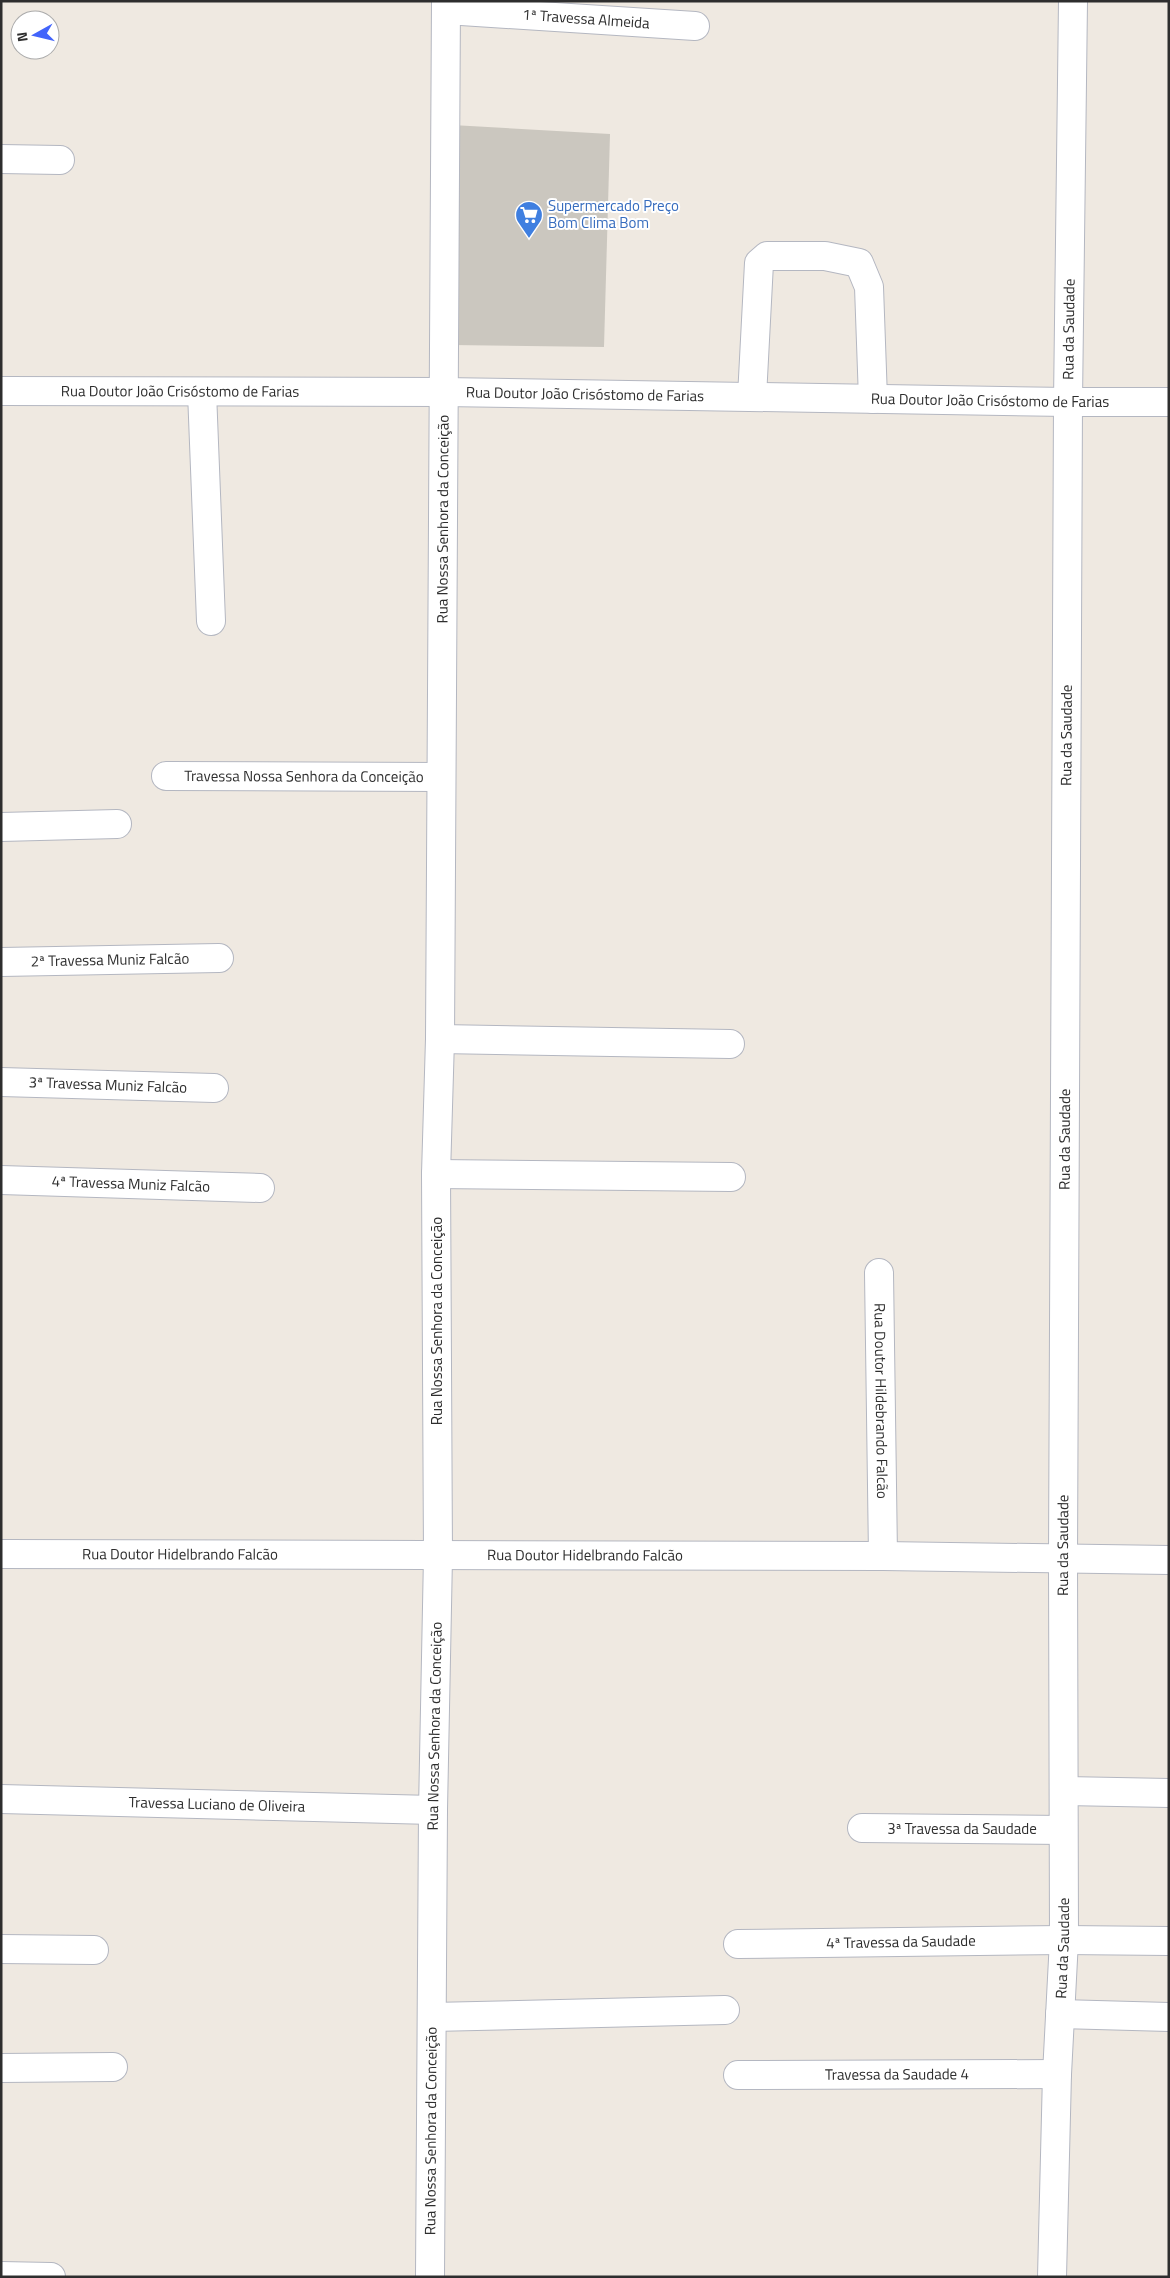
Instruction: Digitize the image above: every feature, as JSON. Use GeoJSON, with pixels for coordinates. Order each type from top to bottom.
{"type":"FeatureCollection","features":[{"type":"Feature","properties":{"kind":"street","name":"Rua da Saudade"},"geometry":{"type":"LineString","coordinates":[[1052,2277],[1057,2074],[1064,1940],[1063,1559],[1068,402],[1073,1]]}},
{"type":"Feature","properties":{"kind":"street","name":"1ª Travessa Almeida"},"geometry":{"type":"LineString","coordinates":[[446,6],[695,26]]}},
{"type":"Feature","properties":{"kind":"street","name":"Rua Nossa Senhora da Conceição"},"geometry":{"type":"LineString","coordinates":[[430,2277],[433,1810],[438,1556],[436,1174],[440,1039],[440,777],[446,6]]}},
{"type":"Feature","properties":{"kind":"street"},"geometry":{"type":"LineString","coordinates":[[1,159],[60,160]]}},
{"type":"Feature","properties":{"kind":"street"},"geometry":{"type":"LineString","coordinates":[[752,397],[759,263],[767,256],[825,256],[859,264],[869,287],[873,399]]}},
{"type":"Feature","properties":{"kind":"street","name":"Rua Doutor João Crisóstomo de Farias"},"geometry":{"type":"LineString","coordinates":[[1,391],[443,392],[1169,402]]}},
{"type":"Feature","properties":{"kind":"street"},"geometry":{"type":"LineString","coordinates":[[202,392],[211,621]]}},
{"type":"Feature","properties":{"kind":"street","name":"Travessa Nossa Senhora da Conceição"},"geometry":{"type":"LineString","coordinates":[[166,776],[440,777]]}},
{"type":"Feature","properties":{"kind":"street"},"geometry":{"type":"LineString","coordinates":[[1,827],[116,824]]}},
{"type":"Feature","properties":{"kind":"street","name":"2ª Travessa Muniz Falcão"},"geometry":{"type":"LineString","coordinates":[[1,962],[219,958]]}},
{"type":"Feature","properties":{"kind":"street"},"geometry":{"type":"LineString","coordinates":[[440,1039],[730,1044]]}},
{"type":"Feature","properties":{"kind":"street","name":"3ª Travessa Muniz Falcão"},"geometry":{"type":"LineString","coordinates":[[1,1082],[214,1088]]}},
{"type":"Feature","properties":{"kind":"street"},"geometry":{"type":"LineString","coordinates":[[436,1174],[731,1177]]}},
{"type":"Feature","properties":{"kind":"street","name":"4ª Travessa Muniz Falcão"},"geometry":{"type":"LineString","coordinates":[[1,1180],[260,1188]]}},
{"type":"Feature","properties":{"kind":"street","name":"Rua Doutor Hildebrando Falcão"},"geometry":{"type":"LineString","coordinates":[[879,1273],[883,1556]]}},
{"type":"Feature","properties":{"kind":"street","name":"Rua Doutor Hidelbrando Falcão"},"geometry":{"type":"LineString","coordinates":[[1,1554],[883,1556],[1169,1560]]}},
{"type":"Feature","properties":{"kind":"street"},"geometry":{"type":"LineString","coordinates":[[1065,1791],[1169,1793]]}},
{"type":"Feature","properties":{"kind":"street","name":"Travessa Luciano de Oliveira"},"geometry":{"type":"LineString","coordinates":[[1,1799],[433,1810]]}},
{"type":"Feature","properties":{"kind":"street","name":"3ª Travessa da Saudade"},"geometry":{"type":"LineString","coordinates":[[862,1828],[1063,1830]]}},
{"type":"Feature","properties":{"kind":"street","name":"4ª Travessa da Saudade"},"geometry":{"type":"LineString","coordinates":[[738,1944],[1064,1940],[1169,1941]]}},
{"type":"Feature","properties":{"kind":"street"},"geometry":{"type":"LineString","coordinates":[[1,1949],[94,1950]]}},
{"type":"Feature","properties":{"kind":"street"},"geometry":{"type":"LineString","coordinates":[[432,2017],[724,2010]]}},
{"type":"Feature","properties":{"kind":"street"},"geometry":{"type":"LineString","coordinates":[[1060,2014],[1169,2017]]}},
{"type":"Feature","properties":{"kind":"street"},"geometry":{"type":"LineString","coordinates":[[1,2068],[113,2067]]}},
{"type":"Feature","properties":{"kind":"street","name":"Travessa da Saudade 4"},"geometry":{"type":"LineString","coordinates":[[738,2075],[1057,2074]]}},
{"type":"Feature","properties":{"kind":"street"},"geometry":{"type":"LineString","coordinates":[[1,2276],[50,2277]]}},
{"type":"Feature","properties":{"kind":"building","name":"Supermercado Preço Bom Clima Bom"},"geometry":{"type":"Polygon","coordinates":[[[452,125],[610,134],[604,347],[451,345],[452,125]]]}},
{"type":"Feature","properties":{"kind":"place","name":"Supermercado Preço Bom Clima Bom"},"geometry":{"type":"Point","coordinates":[529,239]}}]}
